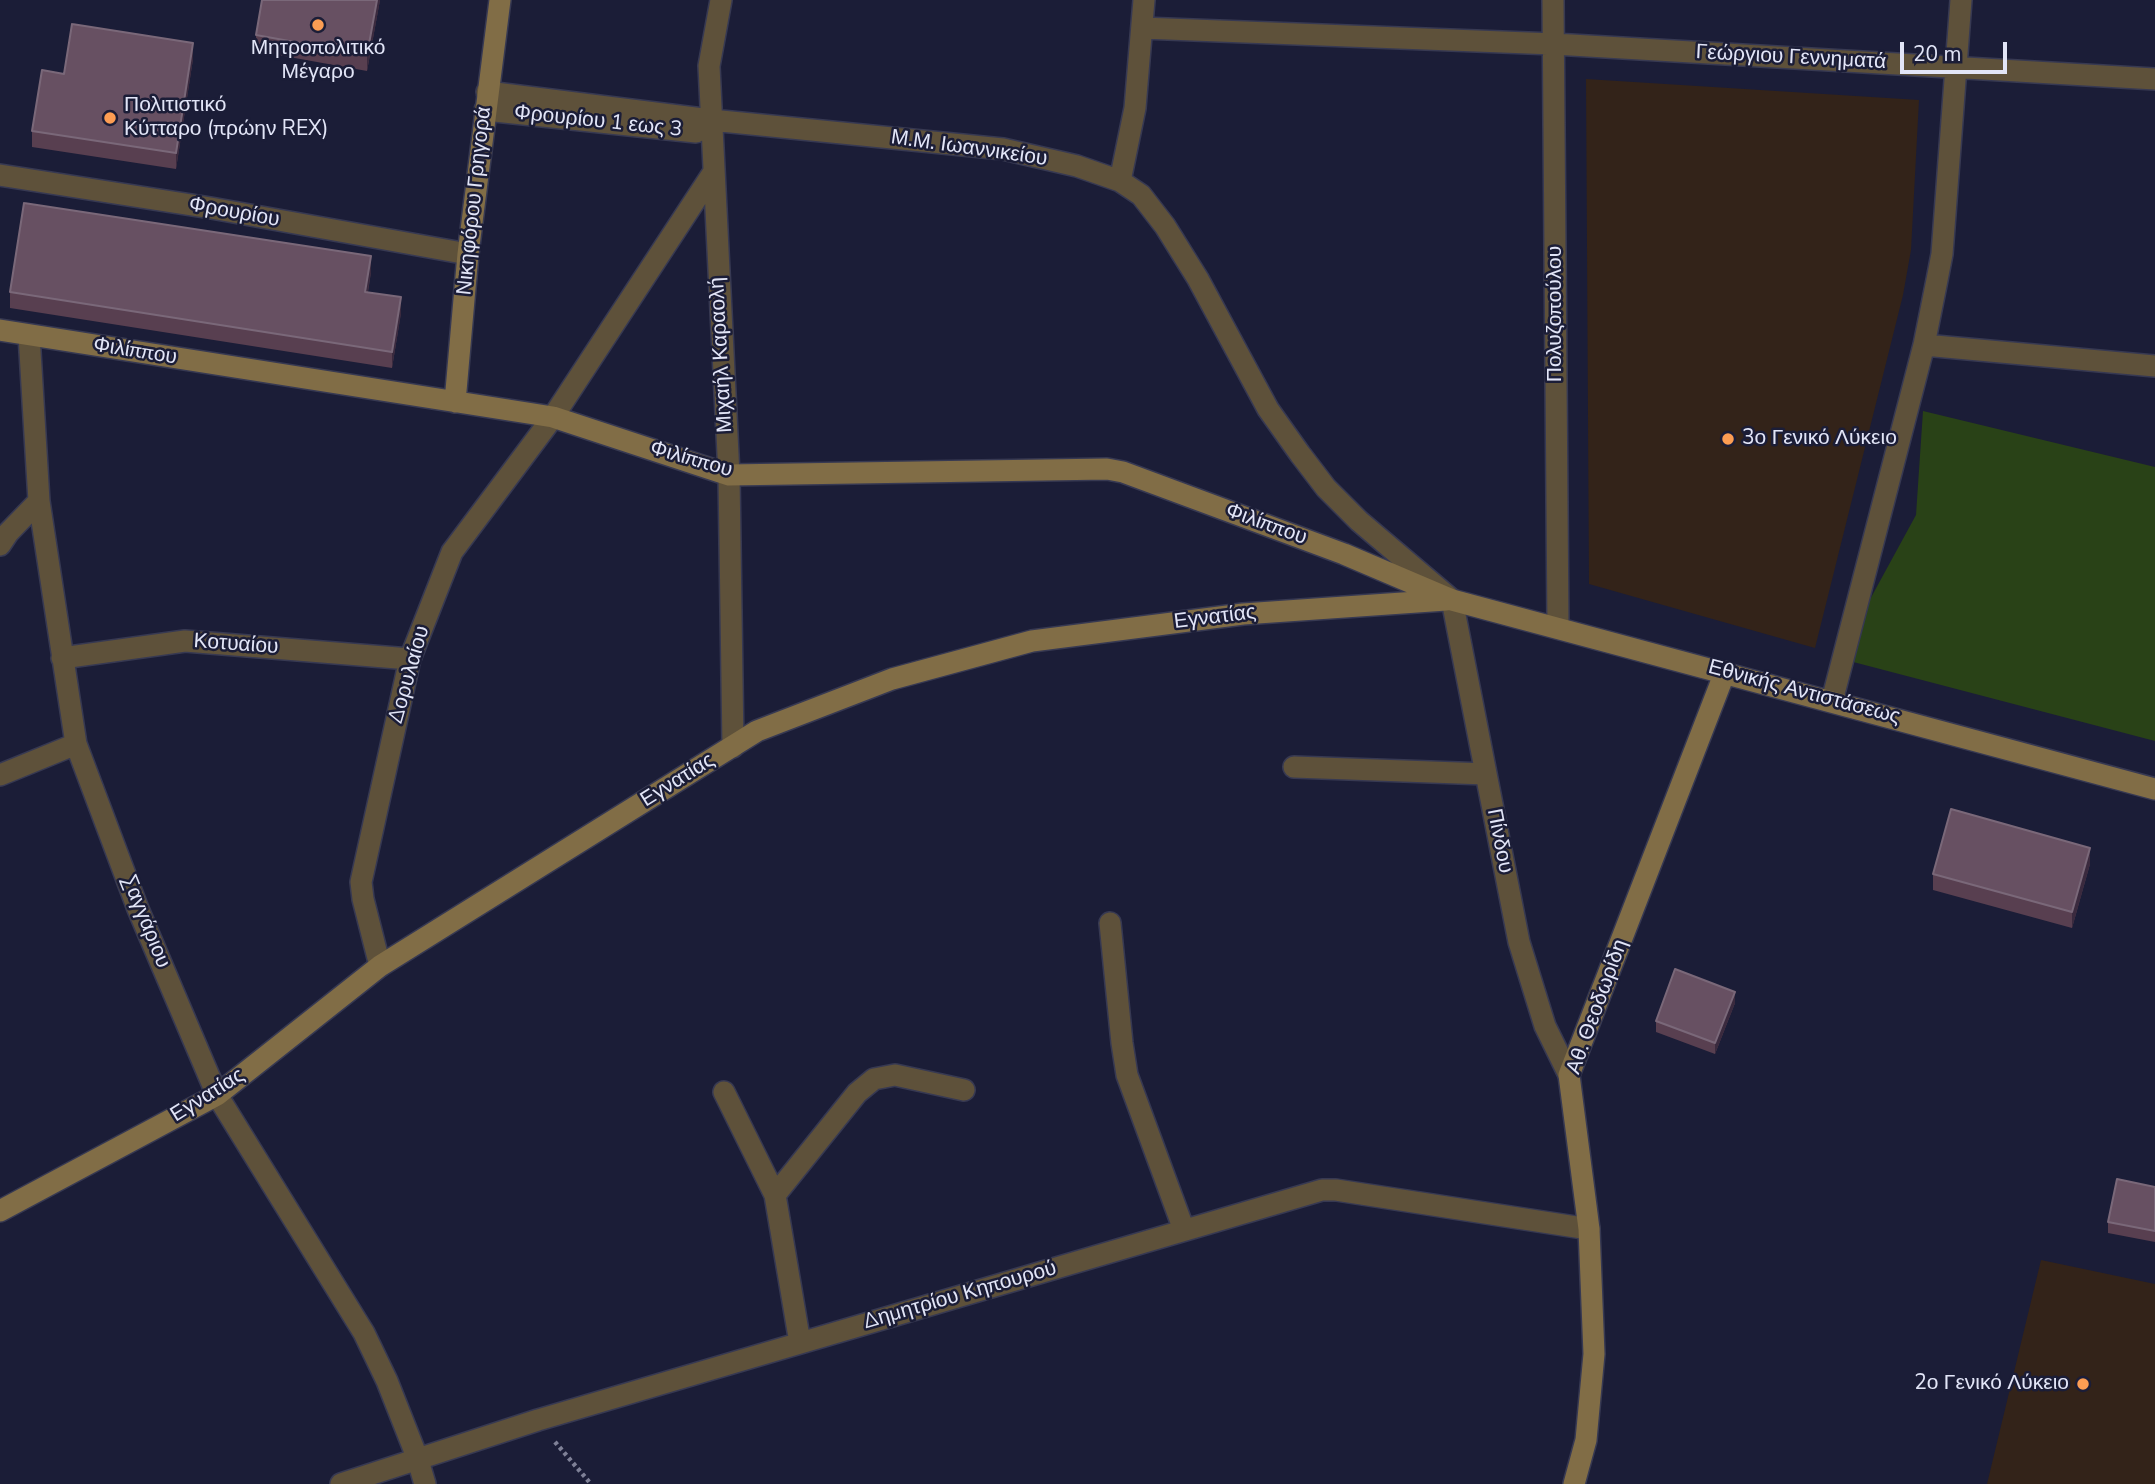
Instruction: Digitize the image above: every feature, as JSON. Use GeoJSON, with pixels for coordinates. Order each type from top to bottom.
{"type":"FeatureCollection","features":[{"type":"Feature","properties":{"kind":"street","name":"Νικηφόρου Γρηγορά"},"geometry":{"type":"LineString","coordinates":[[455,402],[468,254],[500,0]]}},
{"type":"Feature","properties":{"kind":"street","name":"Μιχαήλ Καραολή"},"geometry":{"type":"LineString","coordinates":[[721,0],[709,65],[729,475],[733,747]]}},
{"type":"Feature","properties":{"kind":"street"},"geometry":{"type":"LineString","coordinates":[[1120,181],[1135,108],[1144,0]]}},
{"type":"Feature","properties":{"kind":"street","name":"Πολυζοπούλου"},"geometry":{"type":"LineString","coordinates":[[1553,0],[1559,627]]}},
{"type":"Feature","properties":{"kind":"street"},"geometry":{"type":"LineString","coordinates":[[1832,701],[1924,345],[1942,254],[1961,0]]}},
{"type":"Feature","properties":{"kind":"street","name":"Γεώργιου Γεννηματά"},"geometry":{"type":"LineString","coordinates":[[1142,28],[1554,44],[2155,79]]}},
{"type":"Feature","properties":{"kind":"street","name":"Φρουρίου 1 εως 3"},"geometry":{"type":"LineString","coordinates":[[486,101],[711,127]]}},
{"type":"Feature","properties":{"kind":"street","name":"Μ.Μ. Ιωαννικείου"},"geometry":{"type":"LineString","coordinates":[[711,127],[1003,149],[1056,160],[1120,181],[1141,195],[1165,226],[1198,279],[1268,409],[1326,488],[1452,600]]}},
{"type":"Feature","properties":{"kind":"street"},"geometry":{"type":"LineString","coordinates":[[553,417],[713,173]]}},
{"type":"Feature","properties":{"kind":"street","name":"Φρουρίου"},"geometry":{"type":"LineString","coordinates":[[0,175],[211,208],[468,254]]}},
{"type":"Feature","properties":{"kind":"street","name":"Φιλίππου"},"geometry":{"type":"LineString","coordinates":[[0,330],[553,417],[729,475],[1107,469],[1123,472],[1344,554],[1452,600]]}},
{"type":"Feature","properties":{"kind":"street","name":"Σαγγάριου"},"geometry":{"type":"LineString","coordinates":[[29,335],[39,501],[76,744],[138,909],[217,1095],[364,1333],[387,1381],[425,1484]]}},
{"type":"Feature","properties":{"kind":"street"},"geometry":{"type":"LineString","coordinates":[[1924,345],[2155,366]]}},
{"type":"Feature","properties":{"kind":"street","name":"Δορυλαίου"},"geometry":{"type":"LineString","coordinates":[[380,966],[361,882],[410,659],[457,543],[553,417]]}},
{"type":"Feature","properties":{"kind":"street"},"geometry":{"type":"LineString","coordinates":[[0,545],[39,501]]}},
{"type":"Feature","properties":{"kind":"street","name":"Εθνικής Αντιστάσεως"},"geometry":{"type":"LineString","coordinates":[[1452,600],[2155,789]]}},
{"type":"Feature","properties":{"kind":"street","name":"Εγνατίας"},"geometry":{"type":"LineString","coordinates":[[0,1211],[217,1095],[380,966],[757,731],[892,679],[1032,641],[1243,614],[1452,600]]}},
{"type":"Feature","properties":{"kind":"street","name":"Πίνδου"},"geometry":{"type":"LineString","coordinates":[[1452,600],[1519,942],[1545,1026],[1569,1075]]}},
{"type":"Feature","properties":{"kind":"street","name":"Κοτυαίου"},"geometry":{"type":"LineString","coordinates":[[62,658],[185,641],[410,659]]}},
{"type":"Feature","properties":{"kind":"street","name":"Αθ. Θεοδωρίδη"},"geometry":{"type":"LineString","coordinates":[[1574,1484],[1586,1440],[1594,1354],[1589,1229],[1569,1075],[1725,672]]}},
{"type":"Feature","properties":{"kind":"street"},"geometry":{"type":"LineString","coordinates":[[0,775],[76,744]]}},
{"type":"Feature","properties":{"kind":"street"},"geometry":{"type":"LineString","coordinates":[[1294,767],[1486,775]]}},
{"type":"Feature","properties":{"kind":"street"},"geometry":{"type":"LineString","coordinates":[[1110,923],[1127,1075],[1184,1230]]}},
{"type":"Feature","properties":{"kind":"street"},"geometry":{"type":"LineString","coordinates":[[775,1195],[857,1093],[874,1079],[906,1076],[964,1090]]}},
{"type":"Feature","properties":{"kind":"street"},"geometry":{"type":"LineString","coordinates":[[723,1092],[775,1195],[800,1343]]}},
{"type":"Feature","properties":{"kind":"street","name":"Δημητρίου Κηπουρού"},"geometry":{"type":"LineString","coordinates":[[341,1484],[417,1457],[538,1420],[1315,1192],[1329,1190],[1589,1229]]}},
{"type":"Feature","properties":{"kind":"path"},"geometry":{"type":"LineString","coordinates":[[538,1420],[591,1484]]}},
{"type":"Feature","properties":{"kind":"shaded area","name":"3ο Γενικό Λύκειο"},"geometry":{"type":"Polygon","coordinates":[[[1586,79],[1919,100],[1911,250],[1903,295],[1815,648],[1589,584],[1586,79]]]}},
{"type":"Feature","properties":{"kind":"shaded area","name":"2ο Γενικό Λύκειο"},"geometry":{"type":"Polygon","coordinates":[[[2041,1260],[2155,1284],[2155,1484],[1987,1484],[2041,1260]]]}},
{"type":"Feature","properties":{"kind":"green space"},"geometry":{"type":"Polygon","coordinates":[[[1923,411],[2155,467],[2155,741],[1838,658],[1916,515],[1923,411]]]}},
{"type":"Feature","properties":{"kind":"building","name":"Μητροπολιτικό Μέγαρο"},"geometry":{"type":"Polygon","coordinates":[[[262,0],[377,0],[367,55],[256,35],[262,0]]]}},
{"type":"Feature","properties":{"kind":"building","name":"Πολιτιστικό Κύτταρο (πρώην REX)"},"geometry":{"type":"Polygon","coordinates":[[[72,24],[193,43],[176,153],[32,131],[42,70],[64,74],[72,24]]]}},
{"type":"Feature","properties":{"kind":"building"},"geometry":{"type":"Polygon","coordinates":[[[24,203],[371,256],[365,292],[401,297],[392,352],[10,292],[24,203]]]}},
{"type":"Feature","properties":{"kind":"building"},"geometry":{"type":"Polygon","coordinates":[[[1951,809],[2090,848],[2072,912],[1933,874],[1951,809]]]}},
{"type":"Feature","properties":{"kind":"building"},"geometry":{"type":"Polygon","coordinates":[[[1675,969],[1735,992],[1715,1043],[1656,1021],[1675,969]]]}},
{"type":"Feature","properties":{"kind":"building"},"geometry":{"type":"Polygon","coordinates":[[[2117,1179],[2155,1187],[2155,1231],[2108,1222],[2117,1179]]]}},
{"type":"Feature","properties":{"kind":"place","name":"Μητροπολιτικό Μέγαρο"},"geometry":{"type":"Point","coordinates":[318,25]}},
{"type":"Feature","properties":{"kind":"place","name":"Πολιτιστικό Κύτταρο (πρώην REX)"},"geometry":{"type":"Point","coordinates":[110,118]}},
{"type":"Feature","properties":{"kind":"place","name":"3ο Γενικό Λύκειο"},"geometry":{"type":"Point","coordinates":[1728,439]}},
{"type":"Feature","properties":{"kind":"place","name":"2ο Γενικό Λύκειο"},"geometry":{"type":"Point","coordinates":[2083,1384]}}]}
